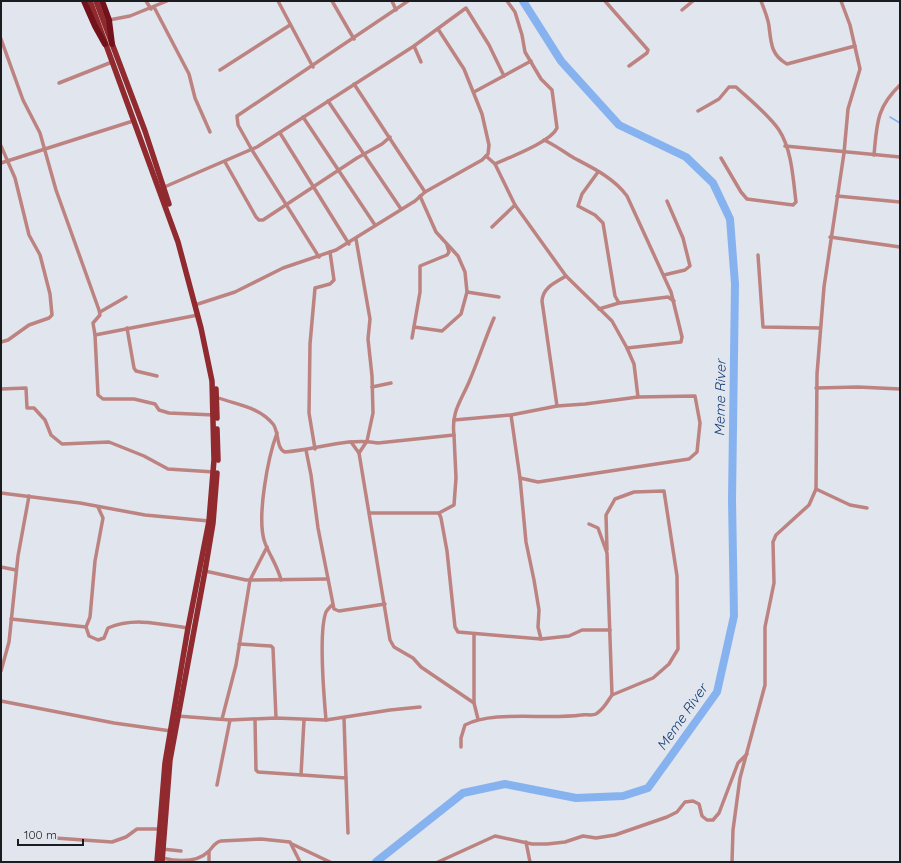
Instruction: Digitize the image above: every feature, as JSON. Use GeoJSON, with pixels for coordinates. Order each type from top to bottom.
{"type":"FeatureCollection","features":[{"type":"Feature","properties":{"kind":"highway"},"geometry":{"type":"LineString","coordinates":[[84,1],[94,26],[105,44]]}},
{"type":"Feature","properties":{"kind":"highway"},"geometry":{"type":"LineString","coordinates":[[102,1],[109,20],[112,44]]}},
{"type":"Feature","properties":{"kind":"main road"},"geometry":{"type":"LineString","coordinates":[[90,1],[133,120],[162,188],[209,358],[214,415],[214,472],[209,521],[188,628],[165,763],[159,829],[160,861]]}},
{"type":"Feature","properties":{"kind":"main road"},"geometry":{"type":"LineString","coordinates":[[96,1],[162,188],[198,304],[210,355],[216,397],[217,476],[213,523],[170,760],[160,861]]}},
{"type":"Feature","properties":{"kind":"street"},"geometry":{"type":"LineString","coordinates":[[146,1],[153,8],[189,74],[195,98],[210,132]]}},
{"type":"Feature","properties":{"kind":"street"},"geometry":{"type":"LineString","coordinates":[[109,20],[130,16],[153,8],[167,1]]}},
{"type":"Feature","properties":{"kind":"street"},"geometry":{"type":"LineString","coordinates":[[278,1],[313,67]]}},
{"type":"Feature","properties":{"kind":"street"},"geometry":{"type":"LineString","coordinates":[[332,1],[354,39]]}},
{"type":"Feature","properties":{"kind":"street"},"geometry":{"type":"LineString","coordinates":[[392,1],[396,10]]}},
{"type":"Feature","properties":{"kind":"street"},"geometry":{"type":"LineString","coordinates":[[319,257],[252,150],[238,125],[237,116],[313,67],[408,1]]}},
{"type":"Feature","properties":{"kind":"street"},"geometry":{"type":"LineString","coordinates":[[495,164],[544,140],[556,131],[557,128],[552,90],[541,79],[525,52],[522,35],[515,12],[507,1]]}},
{"type":"Feature","properties":{"kind":"street"},"geometry":{"type":"LineString","coordinates":[[606,1],[648,50],[647,53],[629,66]]}},
{"type":"Feature","properties":{"kind":"street"},"geometry":{"type":"LineString","coordinates":[[682,10],[693,1]]}},
{"type":"Feature","properties":{"kind":"street"},"geometry":{"type":"LineString","coordinates":[[761,1],[769,25],[769,38],[778,59],[787,64],[855,46]]}},
{"type":"Feature","properties":{"kind":"street"},"geometry":{"type":"LineString","coordinates":[[732,862],[733,830],[740,778],[748,753],[766,679],[765,627],[774,583],[773,542],[776,535],[809,505],[816,489],[816,388],[820,328],[830,237],[844,153],[848,109],[860,69],[855,46],[841,1]]}},
{"type":"Feature","properties":{"kind":"street"},"geometry":{"type":"LineString","coordinates":[[162,188],[252,150],[414,46],[466,8],[489,45],[504,76]]}},
{"type":"Feature","properties":{"kind":"street"},"geometry":{"type":"LineString","coordinates":[[220,70],[290,25]]}},
{"type":"Feature","properties":{"kind":"street"},"geometry":{"type":"LineString","coordinates":[[198,304],[235,292],[283,268],[319,257],[349,244],[374,225],[401,209],[425,192],[482,160],[486,156],[489,151],[489,137],[474,92],[464,69],[438,29]]}},
{"type":"Feature","properties":{"kind":"street"},"geometry":{"type":"LineString","coordinates":[[1,39],[23,100],[40,133],[56,190],[100,312],[100,316],[93,323],[98,395],[100,398],[134,399],[155,404],[159,410],[169,413],[214,415]]}},
{"type":"Feature","properties":{"kind":"street"},"geometry":{"type":"LineString","coordinates":[[414,46],[421,62]]}},
{"type":"Feature","properties":{"kind":"street"},"geometry":{"type":"LineString","coordinates":[[474,92],[531,61]]}},
{"type":"Feature","properties":{"kind":"street"},"geometry":{"type":"LineString","coordinates":[[59,83],[112,62]]}},
{"type":"Feature","properties":{"kind":"street"},"geometry":{"type":"LineString","coordinates":[[354,84],[425,192]]}},
{"type":"Feature","properties":{"kind":"street"},"geometry":{"type":"LineString","coordinates":[[874,155],[877,122],[881,109],[885,101],[900,85]]}},
{"type":"Feature","properties":{"kind":"street"},"geometry":{"type":"LineString","coordinates":[[698,112],[719,99],[729,87],[736,87],[759,108],[780,131],[788,154],[796,202],[793,205],[747,199],[741,192],[721,158]]}},
{"type":"Feature","properties":{"kind":"street"},"geometry":{"type":"LineString","coordinates":[[328,101],[401,209]]}},
{"type":"Feature","properties":{"kind":"street"},"geometry":{"type":"LineString","coordinates":[[303,117],[374,225]]}},
{"type":"Feature","properties":{"kind":"street"},"geometry":{"type":"LineString","coordinates":[[1,163],[133,120]]}},
{"type":"Feature","properties":{"kind":"street"},"geometry":{"type":"LineString","coordinates":[[280,133],[349,244]]}},
{"type":"Feature","properties":{"kind":"street"},"geometry":{"type":"LineString","coordinates":[[225,162],[259,220],[263,220],[364,154],[382,144],[390,137]]}},
{"type":"Feature","properties":{"kind":"street"},"geometry":{"type":"LineString","coordinates":[[544,140],[612,180],[627,196],[671,292],[682,338],[681,342],[627,348]]}},
{"type":"Feature","properties":{"kind":"street"},"geometry":{"type":"LineString","coordinates":[[1,146],[9,161],[19,191],[29,235],[40,255],[46,274],[52,315],[49,318],[29,325],[8,340],[1,342]]}},
{"type":"Feature","properties":{"kind":"street"},"geometry":{"type":"LineString","coordinates":[[785,146],[844,153],[900,157]]}},
{"type":"Feature","properties":{"kind":"street"},"geometry":{"type":"LineString","coordinates":[[486,156],[495,164],[515,205],[566,276],[612,321],[634,364],[638,397]]}},
{"type":"Feature","properties":{"kind":"street"},"geometry":{"type":"LineString","coordinates":[[598,172],[582,194],[578,206],[595,214],[603,223],[615,296],[619,303]]}},
{"type":"Feature","properties":{"kind":"street"},"geometry":{"type":"LineString","coordinates":[[414,327],[442,331],[461,314],[467,292],[465,272],[461,261],[436,232],[420,196]]}},
{"type":"Feature","properties":{"kind":"street"},"geometry":{"type":"LineString","coordinates":[[837,196],[900,202]]}},
{"type":"Feature","properties":{"kind":"street"},"geometry":{"type":"LineString","coordinates":[[664,275],[685,270],[690,266],[683,238],[667,201]]}},
{"type":"Feature","properties":{"kind":"street"},"geometry":{"type":"LineString","coordinates":[[492,227],[515,205]]}},
{"type":"Feature","properties":{"kind":"street"},"geometry":{"type":"LineString","coordinates":[[830,237],[900,247]]}},
{"type":"Feature","properties":{"kind":"street"},"geometry":{"type":"LineString","coordinates":[[356,239],[370,319],[368,339],[372,387],[372,420],[367,441],[359,453]]}},
{"type":"Feature","properties":{"kind":"street"},"geometry":{"type":"LineString","coordinates":[[412,338],[420,292],[420,266],[447,255],[449,252],[447,244]]}},
{"type":"Feature","properties":{"kind":"street"},"geometry":{"type":"LineString","coordinates":[[315,449],[309,413],[310,344],[315,288],[330,284],[334,280],[330,252]]}},
{"type":"Feature","properties":{"kind":"street"},"geometry":{"type":"LineString","coordinates":[[758,255],[763,327],[820,328]]}},
{"type":"Feature","properties":{"kind":"street"},"geometry":{"type":"LineString","coordinates":[[557,406],[542,301],[544,293],[547,289],[566,276]]}},
{"type":"Feature","properties":{"kind":"street"},"geometry":{"type":"LineString","coordinates":[[467,292],[499,296]]}},
{"type":"Feature","properties":{"kind":"street"},"geometry":{"type":"LineString","coordinates":[[668,297],[671,292]]}},
{"type":"Feature","properties":{"kind":"street"},"geometry":{"type":"LineString","coordinates":[[100,312],[126,296]]}},
{"type":"Feature","properties":{"kind":"street"},"geometry":{"type":"LineString","coordinates":[[599,309],[619,303],[668,297],[674,301]]}},
{"type":"Feature","properties":{"kind":"street"},"geometry":{"type":"LineString","coordinates":[[95,335],[198,315]]}},
{"type":"Feature","properties":{"kind":"street"},"geometry":{"type":"LineString","coordinates":[[370,513],[439,513],[454,505],[456,478],[454,420],[457,404],[468,383],[494,318]]}},
{"type":"Feature","properties":{"kind":"street"},"geometry":{"type":"LineString","coordinates":[[127,328],[134,368],[136,370],[157,376]]}},
{"type":"Feature","properties":{"kind":"street"},"geometry":{"type":"LineString","coordinates":[[372,387],[391,382]]}},
{"type":"Feature","properties":{"kind":"street"},"geometry":{"type":"LineString","coordinates":[[816,388],[858,387],[900,389]]}},
{"type":"Feature","properties":{"kind":"street"},"geometry":{"type":"LineString","coordinates":[[1,389],[26,388],[27,408],[34,408],[43,417],[49,432],[62,444],[109,442],[139,454],[168,469],[214,472]]}},
{"type":"Feature","properties":{"kind":"street"},"geometry":{"type":"LineString","coordinates":[[454,420],[511,415],[557,406],[638,397],[695,396],[700,423],[697,452],[689,459],[583,477],[538,482],[520,478]]}},
{"type":"Feature","properties":{"kind":"street"},"geometry":{"type":"LineString","coordinates":[[216,397],[230,403],[241,404],[258,412],[273,424],[277,432],[282,451],[315,449],[351,442],[367,441],[378,443],[454,435]]}},
{"type":"Feature","properties":{"kind":"street"},"geometry":{"type":"LineString","coordinates":[[511,415],[520,478],[526,542],[539,610],[538,627],[541,639]]}},
{"type":"Feature","properties":{"kind":"street"},"geometry":{"type":"LineString","coordinates":[[277,432],[270,451],[267,466],[262,530],[267,547],[279,571],[281,580]]}},
{"type":"Feature","properties":{"kind":"street"},"geometry":{"type":"LineString","coordinates":[[351,442],[359,453],[390,640],[394,647],[413,658],[421,667],[474,703]]}},
{"type":"Feature","properties":{"kind":"street"},"geometry":{"type":"LineString","coordinates":[[306,450],[311,474],[318,528],[334,609],[338,611],[385,604]]}},
{"type":"Feature","properties":{"kind":"street"},"geometry":{"type":"LineString","coordinates":[[816,489],[825,491],[850,505],[867,508]]}},
{"type":"Feature","properties":{"kind":"street"},"geometry":{"type":"LineString","coordinates":[[461,746],[461,738],[465,725],[478,719],[570,718],[595,714],[604,708],[612,695],[606,515],[615,499],[634,492],[664,491],[676,576],[678,649],[669,664],[653,678],[612,695]]}},
{"type":"Feature","properties":{"kind":"street"},"geometry":{"type":"LineString","coordinates":[[1,493],[29,496],[145,515],[209,521]]}},
{"type":"Feature","properties":{"kind":"street"},"geometry":{"type":"LineString","coordinates":[[1,671],[9,642],[16,570],[29,496]]}},
{"type":"Feature","properties":{"kind":"street"},"geometry":{"type":"LineString","coordinates":[[98,507],[103,518],[95,561],[90,617],[86,627],[89,636],[98,640],[104,638],[108,628],[117,624],[144,622],[188,628]]}},
{"type":"Feature","properties":{"kind":"street"},"geometry":{"type":"LineString","coordinates":[[439,513],[447,551],[454,627],[458,632],[541,639],[569,636],[582,630],[610,630]]}},
{"type":"Feature","properties":{"kind":"street"},"geometry":{"type":"LineString","coordinates":[[589,524],[598,528],[607,553]]}},
{"type":"Feature","properties":{"kind":"street"},"geometry":{"type":"LineString","coordinates":[[222,719],[236,665],[250,580],[267,547]]}},
{"type":"Feature","properties":{"kind":"street"},"geometry":{"type":"LineString","coordinates":[[1,567],[16,570]]}},
{"type":"Feature","properties":{"kind":"street"},"geometry":{"type":"LineString","coordinates":[[205,571],[242,580],[328,579]]}},
{"type":"Feature","properties":{"kind":"street"},"geometry":{"type":"LineString","coordinates":[[326,720],[323,686],[323,634],[326,612],[332,605]]}},
{"type":"Feature","properties":{"kind":"street"},"geometry":{"type":"LineString","coordinates":[[11,619],[86,627]]}},
{"type":"Feature","properties":{"kind":"street"},"geometry":{"type":"LineString","coordinates":[[474,634],[474,703],[478,719]]}},
{"type":"Feature","properties":{"kind":"street"},"geometry":{"type":"LineString","coordinates":[[239,644],[271,646],[273,648],[276,718]]}},
{"type":"Feature","properties":{"kind":"street"},"geometry":{"type":"LineString","coordinates":[[1,701],[114,723],[171,730]]}},
{"type":"Feature","properties":{"kind":"street"},"geometry":{"type":"LineString","coordinates":[[177,716],[230,720],[276,718],[326,720],[420,707]]}},
{"type":"Feature","properties":{"kind":"street"},"geometry":{"type":"LineString","coordinates":[[344,718],[348,833]]}},
{"type":"Feature","properties":{"kind":"street"},"geometry":{"type":"LineString","coordinates":[[217,785],[230,720]]}},
{"type":"Feature","properties":{"kind":"street"},"geometry":{"type":"LineString","coordinates":[[255,720],[256,770],[258,772],[346,778]]}},
{"type":"Feature","properties":{"kind":"street"},"geometry":{"type":"LineString","coordinates":[[301,775],[304,720]]}},
{"type":"Feature","properties":{"kind":"street"},"geometry":{"type":"LineString","coordinates":[[438,862],[496,836],[546,844],[565,842],[583,836],[596,838],[614,835],[667,817],[677,812],[686,802],[693,801],[699,804],[702,816],[707,820],[713,820],[719,813],[738,763],[748,753]]}},
{"type":"Feature","properties":{"kind":"street"},"geometry":{"type":"LineString","coordinates":[[55,838],[112,842],[126,837],[137,829],[159,829]]}},
{"type":"Feature","properties":{"kind":"street"},"geometry":{"type":"LineString","coordinates":[[160,861],[194,862],[201,859],[217,842],[221,840],[282,840],[330,862]]}},
{"type":"Feature","properties":{"kind":"street"},"geometry":{"type":"LineString","coordinates":[[526,842],[530,862]]}},
{"type":"Feature","properties":{"kind":"street"},"geometry":{"type":"LineString","coordinates":[[291,844],[300,862]]}},
{"type":"Feature","properties":{"kind":"street"},"geometry":{"type":"LineString","coordinates":[[162,850],[182,851]]}},
{"type":"Feature","properties":{"kind":"street"},"geometry":{"type":"LineString","coordinates":[[209,852],[209,862]]}},
{"type":"Feature","properties":{"kind":"waterway","name":"Meme River"},"geometry":{"type":"LineString","coordinates":[[376,862],[463,793],[505,784],[576,798],[623,796],[648,788],[717,692],[734,616],[732,500],[735,284],[730,219],[713,183],[686,157],[619,125],[561,61],[523,1]]}},
{"type":"Feature","properties":{"kind":"waterway"},"geometry":{"type":"LineString","coordinates":[[890,117],[900,123]]}}]}
